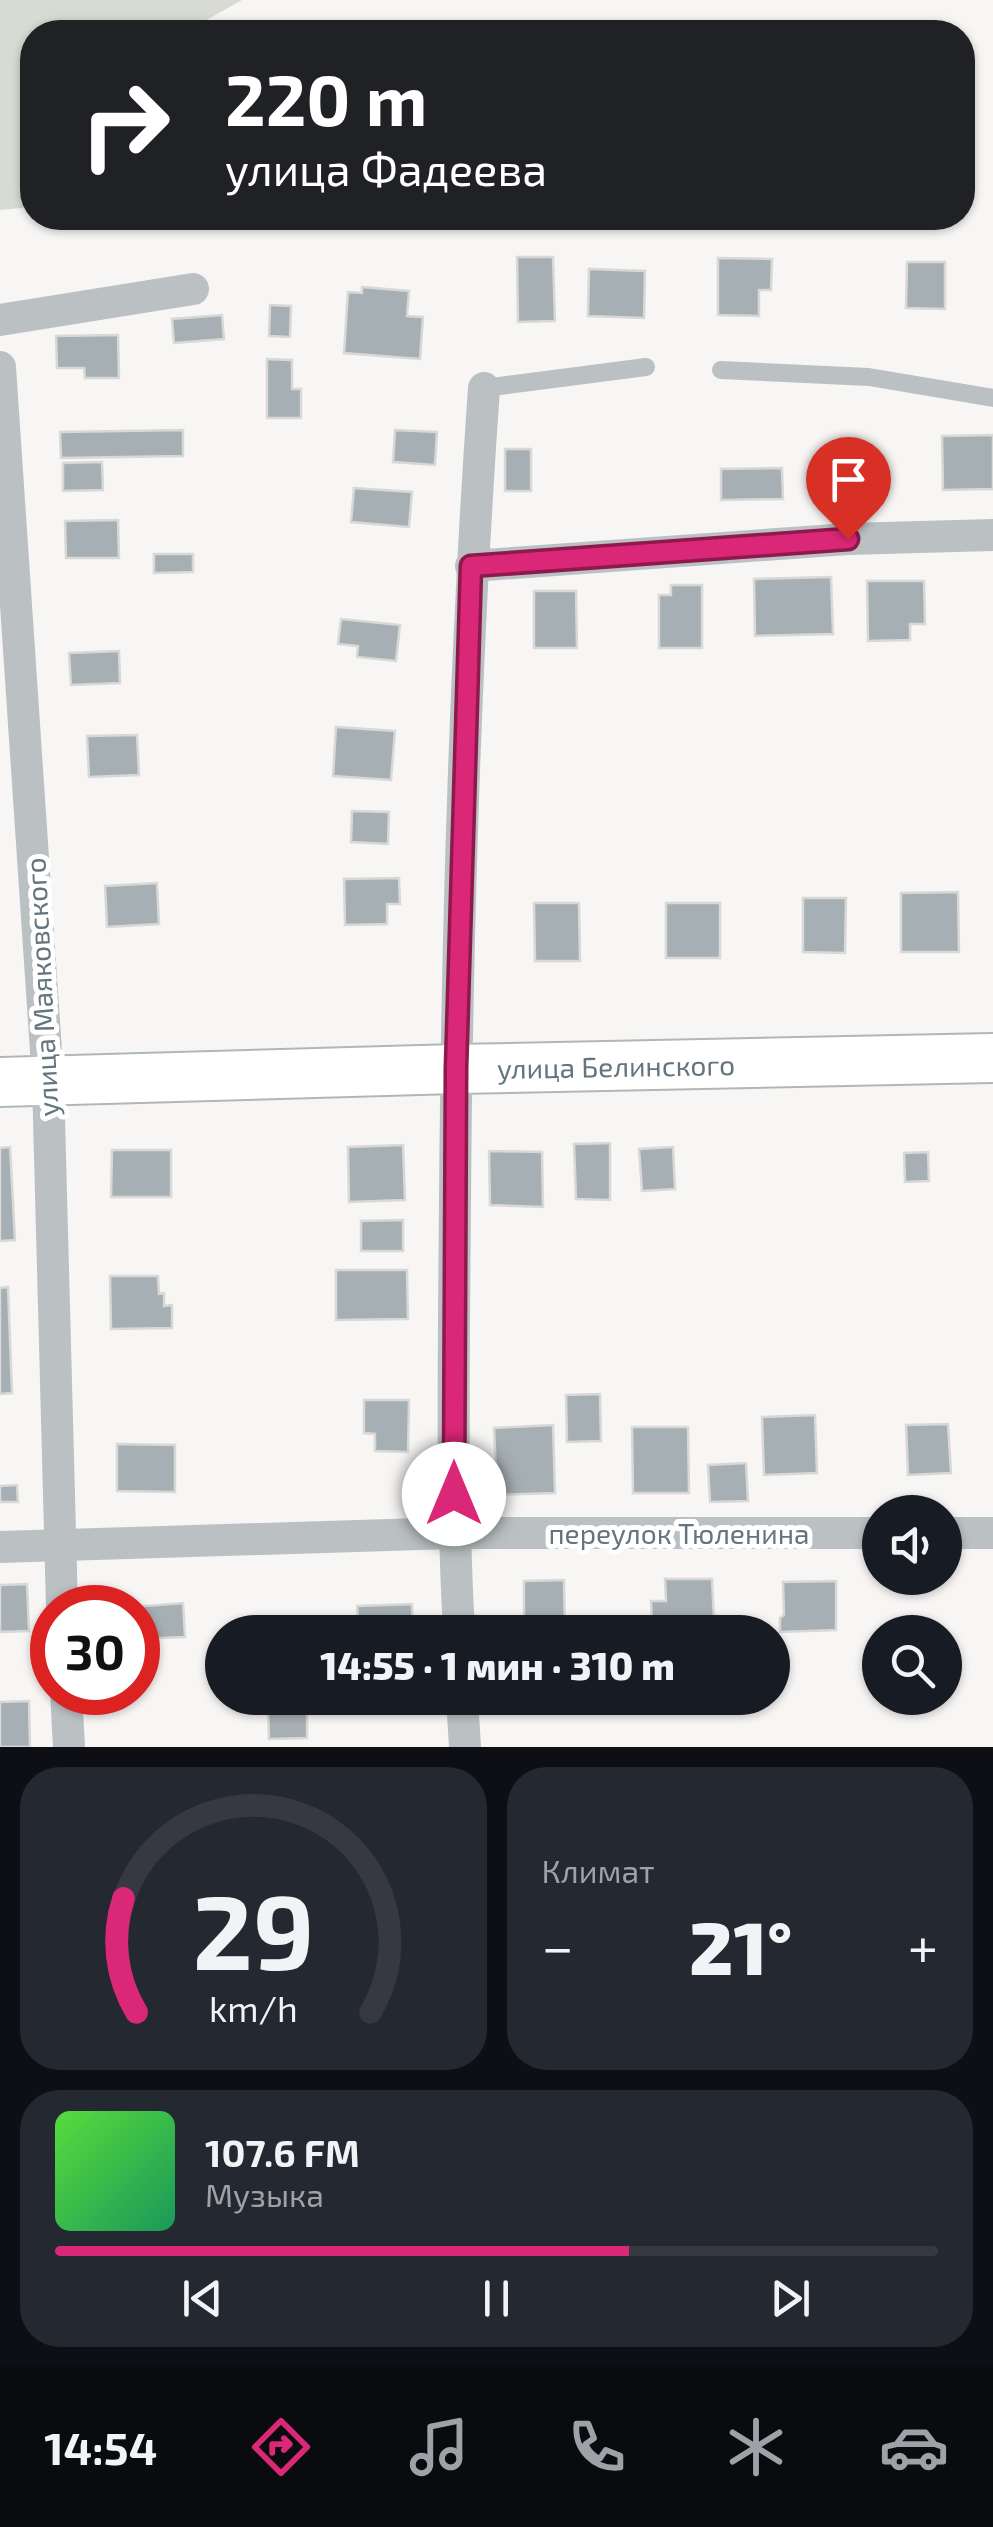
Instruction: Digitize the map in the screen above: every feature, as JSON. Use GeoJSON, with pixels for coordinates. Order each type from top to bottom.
{"type":"FeatureCollection","features":[{"type":"Feature","properties":{"kind":"street"},"geometry":{"type":"LineString","coordinates":[[0,320],[193,289]]}},
{"type":"Feature","properties":{"kind":"street","name":"улица Маяковского"},"geometry":{"type":"LineString","coordinates":[[0,367],[12,722],[48,1080],[61,1585]]}},
{"type":"Feature","properties":{"kind":"street"},"geometry":{"type":"LineString","coordinates":[[457,1615],[453,1532],[456,1068],[471,566],[484,388]]}},
{"type":"Feature","properties":{"kind":"street"},"geometry":{"type":"LineString","coordinates":[[471,566],[848,539],[993,535]]}},
{"type":"Feature","properties":{"kind":"street","name":"улица Белинского"},"geometry":{"type":"LineString","coordinates":[[0,1082],[993,1058]]}},
{"type":"Feature","properties":{"kind":"street","name":"переулок Тюленина"},"geometry":{"type":"LineString","coordinates":[[0,1548],[453,1532],[862,1533]]}},
{"type":"Feature","properties":{"kind":"street"},"geometry":{"type":"LineString","coordinates":[[962,1533],[993,1533]]}},
{"type":"Feature","properties":{"kind":"street"},"geometry":{"type":"LineString","coordinates":[[67,1715],[69,1747]]}},
{"type":"Feature","properties":{"kind":"street"},"geometry":{"type":"LineString","coordinates":[[463,1715],[465,1747]]}},
{"type":"Feature","properties":{"kind":"lane"},"geometry":{"type":"LineString","coordinates":[[484,388],[646,367]]}},
{"type":"Feature","properties":{"kind":"lane"},"geometry":{"type":"LineString","coordinates":[[722,370],[869,376],[993,398]]}},
{"type":"Feature","properties":{"kind":"shaded area"},"geometry":{"type":"Polygon","coordinates":[[[0,0],[242,0],[206,20],[20,20],[20,208],[0,210],[0,0]]]}},
{"type":"Feature","properties":{"kind":"building"},"geometry":{"type":"Polygon","coordinates":[[[517,257],[553,257],[555,321],[518,322],[517,257]]]}},
{"type":"Feature","properties":{"kind":"building"},"geometry":{"type":"Polygon","coordinates":[[[718,258],[772,259],[771,290],[759,290],[759,316],[718,315],[718,258]]]}},
{"type":"Feature","properties":{"kind":"building"},"geometry":{"type":"Polygon","coordinates":[[[907,262],[945,262],[945,309],[906,308],[907,262]]]}},
{"type":"Feature","properties":{"kind":"building"},"geometry":{"type":"Polygon","coordinates":[[[589,269],[645,271],[644,318],[588,316],[589,269]]]}},
{"type":"Feature","properties":{"kind":"building"},"geometry":{"type":"Polygon","coordinates":[[[362,287],[409,291],[407,316],[423,317],[420,359],[344,353],[348,292],[362,293],[362,287]]]}},
{"type":"Feature","properties":{"kind":"building"},"geometry":{"type":"Polygon","coordinates":[[[270,305],[291,306],[290,337],[269,336],[270,305]]]}},
{"type":"Feature","properties":{"kind":"building"},"geometry":{"type":"Polygon","coordinates":[[[222,315],[224,339],[174,343],[172,319],[222,315]]]}},
{"type":"Feature","properties":{"kind":"building"},"geometry":{"type":"Polygon","coordinates":[[[118,335],[119,378],[85,378],[84,368],[57,368],[56,336],[118,335]]]}},
{"type":"Feature","properties":{"kind":"building"},"geometry":{"type":"Polygon","coordinates":[[[267,359],[292,360],[292,389],[301,389],[301,418],[267,418],[267,359]]]}},
{"type":"Feature","properties":{"kind":"building"},"geometry":{"type":"Polygon","coordinates":[[[183,430],[183,456],[61,458],[60,432],[183,430]]]}},
{"type":"Feature","properties":{"kind":"building"},"geometry":{"type":"Polygon","coordinates":[[[395,430],[437,432],[435,465],[393,462],[395,430]]]}},
{"type":"Feature","properties":{"kind":"building"},"geometry":{"type":"Polygon","coordinates":[[[993,435],[993,489],[943,490],[942,436],[993,435]]]}},
{"type":"Feature","properties":{"kind":"building"},"geometry":{"type":"Polygon","coordinates":[[[505,449],[531,449],[531,491],[505,491],[505,449]]]}},
{"type":"Feature","properties":{"kind":"building"},"geometry":{"type":"Polygon","coordinates":[[[102,462],[103,490],[63,491],[63,463],[102,462]]]}},
{"type":"Feature","properties":{"kind":"building"},"geometry":{"type":"Polygon","coordinates":[[[782,468],[783,499],[721,500],[721,469],[782,468]]]}},
{"type":"Feature","properties":{"kind":"building"},"geometry":{"type":"Polygon","coordinates":[[[354,488],[412,492],[409,527],[351,522],[354,488]]]}},
{"type":"Feature","properties":{"kind":"building"},"geometry":{"type":"Polygon","coordinates":[[[118,520],[119,558],[66,558],[65,521],[118,520]]]}},
{"type":"Feature","properties":{"kind":"building"},"geometry":{"type":"Polygon","coordinates":[[[154,554],[193,554],[193,572],[154,573],[154,554]]]}},
{"type":"Feature","properties":{"kind":"building"},"geometry":{"type":"Polygon","coordinates":[[[831,577],[833,634],[755,636],[754,579],[831,577]]]}},
{"type":"Feature","properties":{"kind":"building"},"geometry":{"type":"Polygon","coordinates":[[[867,581],[924,581],[925,624],[910,624],[910,640],[868,641],[867,581]]]}},
{"type":"Feature","properties":{"kind":"building"},"geometry":{"type":"Polygon","coordinates":[[[671,585],[702,585],[702,648],[659,648],[659,595],[671,595],[671,585]]]}},
{"type":"Feature","properties":{"kind":"building"},"geometry":{"type":"Polygon","coordinates":[[[534,591],[576,591],[577,648],[534,648],[534,591]]]}},
{"type":"Feature","properties":{"kind":"building"},"geometry":{"type":"Polygon","coordinates":[[[341,619],[400,625],[396,661],[357,657],[358,646],[338,644],[341,619]]]}},
{"type":"Feature","properties":{"kind":"building"},"geometry":{"type":"Polygon","coordinates":[[[119,651],[120,683],[71,685],[69,653],[119,651]]]}},
{"type":"Feature","properties":{"kind":"building"},"geometry":{"type":"Polygon","coordinates":[[[336,727],[395,731],[391,780],[333,776],[336,727]]]}},
{"type":"Feature","properties":{"kind":"building"},"geometry":{"type":"Polygon","coordinates":[[[137,735],[139,775],[89,777],[87,736],[137,735]]]}},
{"type":"Feature","properties":{"kind":"building"},"geometry":{"type":"Polygon","coordinates":[[[352,811],[389,812],[388,844],[351,842],[352,811]]]}},
{"type":"Feature","properties":{"kind":"building"},"geometry":{"type":"Polygon","coordinates":[[[399,878],[400,904],[387,904],[387,924],[345,925],[344,879],[399,878]]]}},
{"type":"Feature","properties":{"kind":"building"},"geometry":{"type":"Polygon","coordinates":[[[157,883],[159,924],[107,927],[105,886],[157,883]]]}},
{"type":"Feature","properties":{"kind":"building"},"geometry":{"type":"Polygon","coordinates":[[[958,892],[959,952],[901,952],[901,893],[958,892]]]}},
{"type":"Feature","properties":{"kind":"building"},"geometry":{"type":"Polygon","coordinates":[[[803,898],[846,898],[845,953],[803,952],[803,898]]]}},
{"type":"Feature","properties":{"kind":"building"},"geometry":{"type":"Polygon","coordinates":[[[534,903],[579,903],[580,961],[535,961],[534,903]]]}},
{"type":"Feature","properties":{"kind":"building"},"geometry":{"type":"Polygon","coordinates":[[[666,903],[720,903],[720,958],[666,958],[666,903]]]}},
{"type":"Feature","properties":{"kind":"building"},"geometry":{"type":"Polygon","coordinates":[[[610,1143],[610,1200],[576,1199],[574,1144],[610,1143]]]}},
{"type":"Feature","properties":{"kind":"building"},"geometry":{"type":"Polygon","coordinates":[[[403,1145],[405,1200],[349,1202],[348,1147],[403,1145]]]}},
{"type":"Feature","properties":{"kind":"building"},"geometry":{"type":"Polygon","coordinates":[[[10,1147],[15,1240],[0,1241],[0,1148],[10,1147]]]}},
{"type":"Feature","properties":{"kind":"building"},"geometry":{"type":"Polygon","coordinates":[[[673,1147],[675,1189],[642,1191],[639,1149],[673,1147]]]}},
{"type":"Feature","properties":{"kind":"building"},"geometry":{"type":"Polygon","coordinates":[[[112,1150],[171,1150],[171,1197],[111,1197],[112,1150]]]}},
{"type":"Feature","properties":{"kind":"building"},"geometry":{"type":"Polygon","coordinates":[[[489,1151],[542,1152],[543,1207],[490,1205],[489,1151]]]}},
{"type":"Feature","properties":{"kind":"building"},"geometry":{"type":"Polygon","coordinates":[[[928,1152],[929,1181],[905,1182],[904,1153],[928,1152]]]}},
{"type":"Feature","properties":{"kind":"building"},"geometry":{"type":"Polygon","coordinates":[[[403,1220],[403,1251],[361,1251],[361,1221],[403,1220]]]}},
{"type":"Feature","properties":{"kind":"building"},"geometry":{"type":"Polygon","coordinates":[[[336,1270],[407,1270],[408,1319],[336,1320],[336,1270]]]}},
{"type":"Feature","properties":{"kind":"building"},"geometry":{"type":"Polygon","coordinates":[[[110,1276],[158,1276],[164,1306],[172,1305],[172,1328],[111,1329],[110,1276]]]}},
{"type":"Feature","properties":{"kind":"building"},"geometry":{"type":"Polygon","coordinates":[[[8,1287],[12,1393],[0,1394],[0,1288],[8,1287]]]}},
{"type":"Feature","properties":{"kind":"building"},"geometry":{"type":"Polygon","coordinates":[[[600,1394],[601,1441],[567,1442],[566,1395],[600,1394]]]}},
{"type":"Feature","properties":{"kind":"building"},"geometry":{"type":"Polygon","coordinates":[[[364,1400],[409,1400],[408,1452],[375,1451],[375,1434],[364,1433],[364,1400]]]}},
{"type":"Feature","properties":{"kind":"building"},"geometry":{"type":"Polygon","coordinates":[[[815,1415],[817,1473],[764,1475],[762,1417],[815,1415]]]}},
{"type":"Feature","properties":{"kind":"building"},"geometry":{"type":"Polygon","coordinates":[[[948,1424],[951,1473],[908,1475],[906,1425],[948,1424]]]}},
{"type":"Feature","properties":{"kind":"building"},"geometry":{"type":"Polygon","coordinates":[[[553,1425],[555,1493],[497,1495],[494,1428],[553,1425]]]}},
{"type":"Feature","properties":{"kind":"building"},"geometry":{"type":"Polygon","coordinates":[[[632,1427],[688,1427],[689,1493],[633,1493],[632,1427]]]}},
{"type":"Feature","properties":{"kind":"building"},"geometry":{"type":"Polygon","coordinates":[[[117,1444],[175,1445],[175,1492],[117,1491],[117,1444]]]}},
{"type":"Feature","properties":{"kind":"building"},"geometry":{"type":"Polygon","coordinates":[[[746,1463],[748,1501],[710,1502],[708,1465],[746,1463]]]}},
{"type":"Feature","properties":{"kind":"building"},"geometry":{"type":"Polygon","coordinates":[[[17,1485],[18,1502],[0,1502],[0,1486],[17,1485]]]}},
{"type":"Feature","properties":{"kind":"building"},"geometry":{"type":"Polygon","coordinates":[[[665,1579],[712,1579],[714,1615],[652,1615],[651,1601],[666,1601],[665,1579]]]}},
{"type":"Feature","properties":{"kind":"building"},"geometry":{"type":"Polygon","coordinates":[[[564,1580],[565,1615],[524,1615],[524,1581],[564,1580]]]}},
{"type":"Feature","properties":{"kind":"building"},"geometry":{"type":"Polygon","coordinates":[[[836,1581],[836,1630],[790,1632],[790,1615],[784,1615],[783,1582],[836,1581]]]}},
{"type":"Feature","properties":{"kind":"building"},"geometry":{"type":"Polygon","coordinates":[[[27,1584],[29,1631],[0,1632],[0,1585],[27,1584]]]}},
{"type":"Feature","properties":{"kind":"building"},"geometry":{"type":"Polygon","coordinates":[[[183,1603],[185,1637],[160,1638],[160,1605],[183,1603]]]}},
{"type":"Feature","properties":{"kind":"building"},"geometry":{"type":"Polygon","coordinates":[[[412,1604],[412,1615],[358,1615],[357,1606],[412,1604]]]}},
{"type":"Feature","properties":{"kind":"building"},"geometry":{"type":"Polygon","coordinates":[[[29,1701],[30,1747],[0,1747],[0,1702],[29,1701]]]}},
{"type":"Feature","properties":{"kind":"building"},"geometry":{"type":"Polygon","coordinates":[[[268,1715],[307,1715],[307,1738],[269,1739],[268,1715]]]}},
{"type":"Feature","properties":{"kind":"route"},"geometry":{"type":"LineString","coordinates":[[454,1494],[456,1068],[471,566],[848,539]]}}]}
